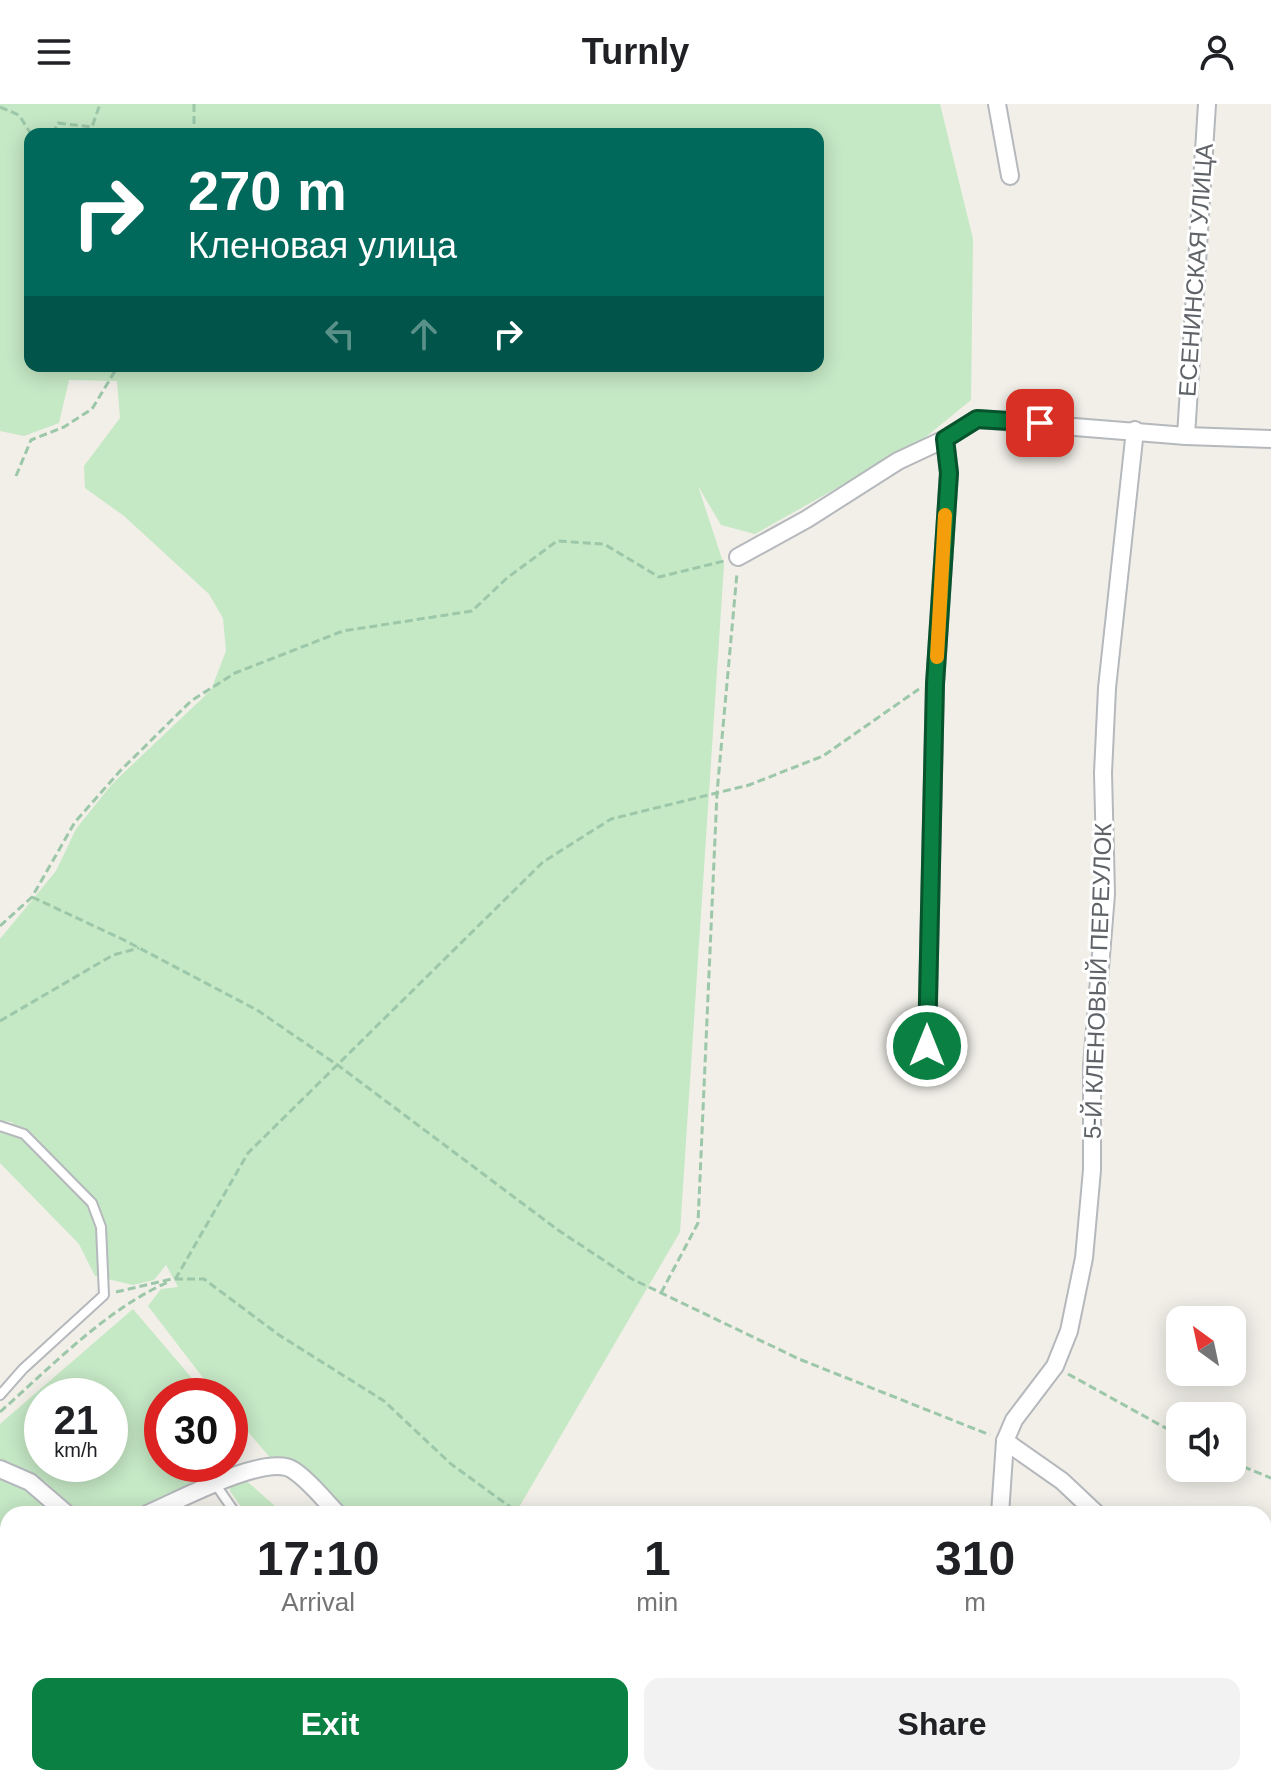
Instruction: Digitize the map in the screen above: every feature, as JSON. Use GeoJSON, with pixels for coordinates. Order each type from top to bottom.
{"type":"FeatureCollection","features":[{"type":"Feature","properties":{"kind":"street"},"geometry":{"type":"LineString","coordinates":[[997,104],[1010,176]]}},
{"type":"Feature","properties":{"kind":"street","name":"ЕСЕНИНСКАЯ УЛИЦА"},"geometry":{"type":"LineString","coordinates":[[1186,436],[1207,104]]}},
{"type":"Feature","properties":{"kind":"street"},"geometry":{"type":"LineString","coordinates":[[738,557],[807,519],[898,461],[945,439],[977,419],[1186,436],[1271,439]]}},
{"type":"Feature","properties":{"kind":"street","name":"5-Й КЛЕНОВЫЙ ПЕРЕУЛОК"},"geometry":{"type":"LineString","coordinates":[[1001,1506],[1005,1441],[1014,1420],[1055,1366],[1069,1331],[1084,1258],[1092,1170],[1092,1066],[1106,894],[1103,773],[1107,688],[1135,430]]}},
{"type":"Feature","properties":{"kind":"street"},"geometry":{"type":"LineString","coordinates":[[927,1046],[935,684],[949,473],[945,439]]}},
{"type":"Feature","properties":{"kind":"street"},"geometry":{"type":"LineString","coordinates":[[1005,1441],[1053,1474],[1088,1506]]}},
{"type":"Feature","properties":{"kind":"street"},"geometry":{"type":"LineString","coordinates":[[166,1506],[242,1472],[270,1466],[291,1468],[330,1506]]}},
{"type":"Feature","properties":{"kind":"street"},"geometry":{"type":"LineString","coordinates":[[0,1469],[30,1482],[58,1506]]}},
{"type":"Feature","properties":{"kind":"lane"},"geometry":{"type":"LineString","coordinates":[[0,1126],[24,1134],[92,1203],[101,1227],[104,1295],[23,1369],[0,1395]]}},
{"type":"Feature","properties":{"kind":"lane"},"geometry":{"type":"LineString","coordinates":[[216,1485],[230,1506]]}},
{"type":"Feature","properties":{"kind":"path"},"geometry":{"type":"LineString","coordinates":[[56,128],[58,123],[92,127],[100,104]]}},
{"type":"Feature","properties":{"kind":"path"},"geometry":{"type":"LineString","coordinates":[[194,104],[194,128]]}},
{"type":"Feature","properties":{"kind":"path"},"geometry":{"type":"LineString","coordinates":[[0,107],[19,115],[27,128]]}},
{"type":"Feature","properties":{"kind":"path"},"geometry":{"type":"LineString","coordinates":[[16,476],[31,440],[64,427],[92,409],[114,372]]}},
{"type":"Feature","properties":{"kind":"path"},"geometry":{"type":"LineString","coordinates":[[0,926],[32,897],[75,822],[120,771],[191,701],[235,673],[343,631],[472,611],[507,578],[557,541],[604,544],[659,577],[738,557],[717,793],[698,1223],[661,1293]]}},
{"type":"Feature","properties":{"kind":"path"},"geometry":{"type":"LineString","coordinates":[[0,1412],[79,1343],[149,1290],[176,1278],[248,1153],[543,862],[611,819],[749,785],[823,756],[915,690],[935,684]]}},
{"type":"Feature","properties":{"kind":"path"},"geometry":{"type":"LineString","coordinates":[[32,897],[139,948],[257,1010],[339,1066],[558,1230],[632,1279],[799,1359],[1005,1441]]}},
{"type":"Feature","properties":{"kind":"path"},"geometry":{"type":"LineString","coordinates":[[0,1021],[93,966],[125,950],[139,948]]}},
{"type":"Feature","properties":{"kind":"path"},"geometry":{"type":"LineString","coordinates":[[104,1295],[176,1278],[204,1279],[290,1343],[384,1401],[451,1464],[509,1506]]}},
{"type":"Feature","properties":{"kind":"path"},"geometry":{"type":"LineString","coordinates":[[1055,1366],[1166,1428]]}},
{"type":"Feature","properties":{"kind":"path"},"geometry":{"type":"LineString","coordinates":[[1246,1468],[1271,1478]]}},
{"type":"Feature","properties":{"kind":"green space"},"geometry":{"type":"Polygon","coordinates":[[[0,104],[940,104],[973,239],[971,400],[922,440],[755,534],[721,525],[698,486],[724,565],[680,1232],[520,1506],[337,1506],[315,1485],[273,1461],[248,1432],[248,1378],[203,1378],[148,1306],[161,1289],[178,1287],[166,1265],[154,1280],[133,1285],[95,1276],[79,1244],[0,1163],[0,1132],[16,1134],[12,1122],[0,1121],[0,939],[56,871],[76,829],[112,784],[211,690],[226,651],[223,618],[209,594],[124,516],[85,488],[84,466],[120,418],[117,381],[69,380],[59,423],[24,436],[0,431],[0,104]]]}},
{"type":"Feature","properties":{"kind":"green space"},"geometry":{"type":"Polygon","coordinates":[[[133,1309],[192,1378],[144,1378],[144,1482],[205,1482],[152,1506],[69,1506],[46,1482],[128,1482],[128,1378],[53,1378],[133,1309]]]}},
{"type":"Feature","properties":{"kind":"green space"},"geometry":{"type":"Polygon","coordinates":[[[24,1403],[24,1472],[0,1462],[0,1424],[24,1403]]]}},
{"type":"Feature","properties":{"kind":"green space"},"geometry":{"type":"Polygon","coordinates":[[[0,1475],[27,1486],[48,1506],[0,1506],[0,1475]]]}},
{"type":"Feature","properties":{"kind":"green space"},"geometry":{"type":"Polygon","coordinates":[[[230,1482],[248,1482],[275,1506],[240,1506],[230,1491],[230,1482]]]}},
{"type":"Feature","properties":{"kind":"slow traffic"},"geometry":{"type":"LineString","coordinates":[[937,657],[945,515]]}},
{"type":"Feature","properties":{"kind":"route"},"geometry":{"type":"LineString","coordinates":[[927,1046],[927,902],[935,684],[949,473],[945,439],[977,419],[1040,423]]}}]}
